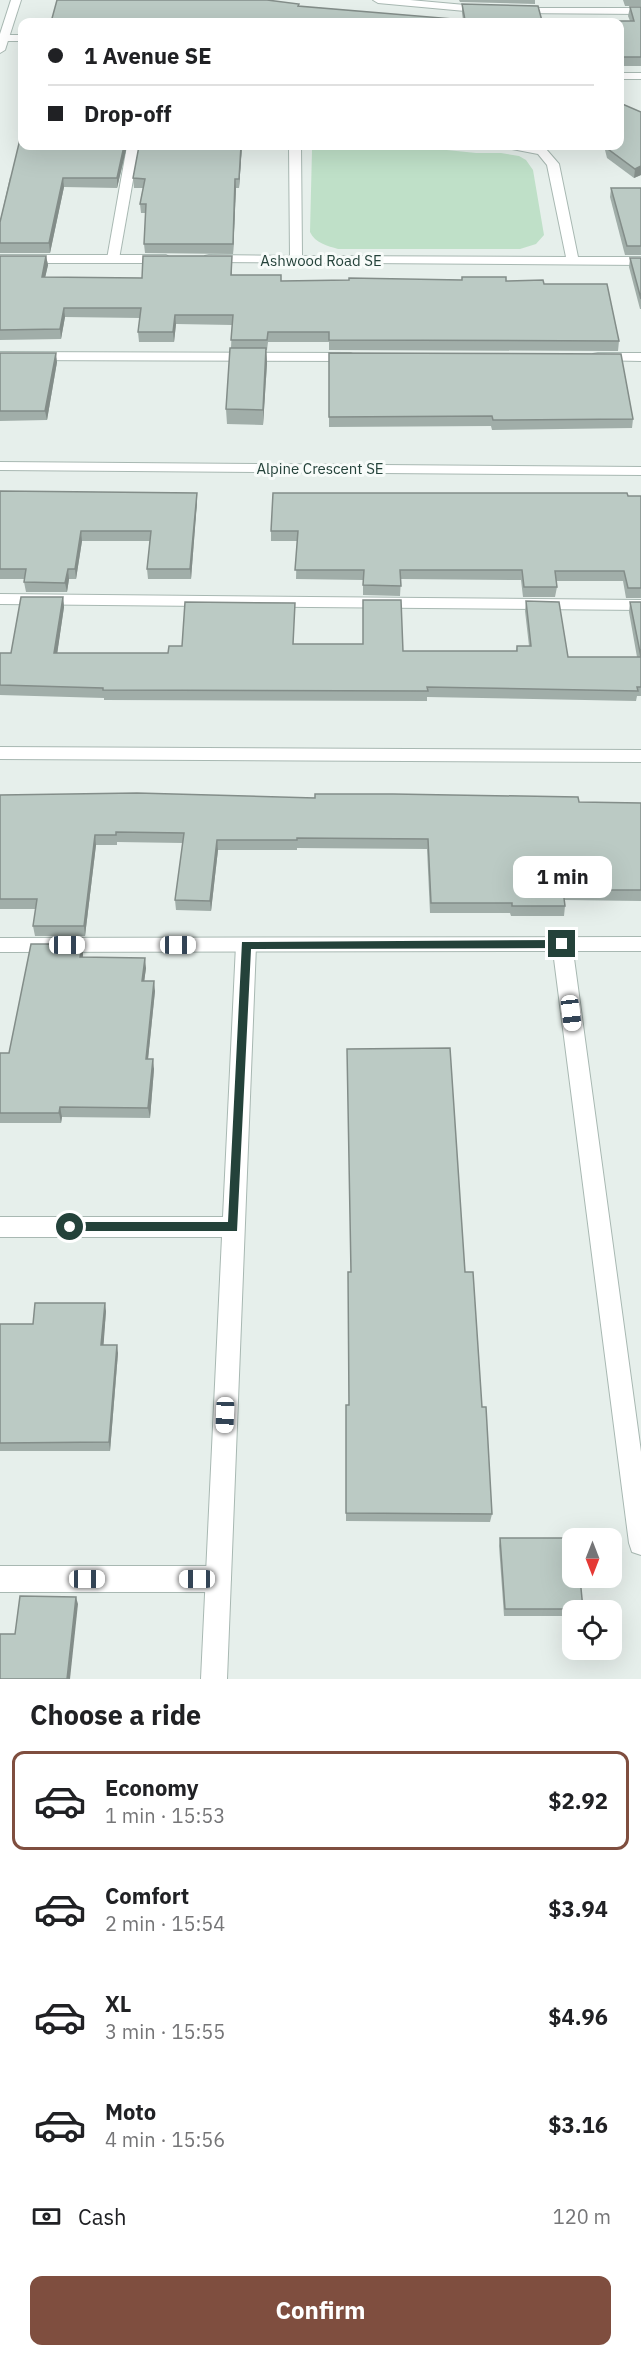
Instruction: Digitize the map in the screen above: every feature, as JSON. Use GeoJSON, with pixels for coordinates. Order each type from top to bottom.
{"type":"FeatureCollection","features":[{"type":"Feature","properties":{"kind":"street"},"geometry":{"type":"LineString","coordinates":[[0,50],[16,0]]}},
{"type":"Feature","properties":{"kind":"street"},"geometry":{"type":"LineString","coordinates":[[378,0],[441,3],[502,10],[641,11]]}},
{"type":"Feature","properties":{"kind":"street"},"geometry":{"type":"LineString","coordinates":[[582,0],[584,11]]}},
{"type":"Feature","properties":{"kind":"street"},"geometry":{"type":"LineString","coordinates":[[2,38],[18,38]]}},
{"type":"Feature","properties":{"kind":"street"},"geometry":{"type":"LineString","coordinates":[[624,76],[641,76]]}},
{"type":"Feature","properties":{"kind":"street"},"geometry":{"type":"LineString","coordinates":[[113,259],[132,150]]}},
{"type":"Feature","properties":{"kind":"street"},"geometry":{"type":"LineString","coordinates":[[295,150],[296,260]]}},
{"type":"Feature","properties":{"kind":"street"},"geometry":{"type":"LineString","coordinates":[[536,150],[542,151],[554,164],[573,261]]}},
{"type":"Feature","properties":{"kind":"street","name":"Ashwood Road SE"},"geometry":{"type":"LineString","coordinates":[[0,259],[641,261]]}},
{"type":"Feature","properties":{"kind":"street"},"geometry":{"type":"LineString","coordinates":[[0,356],[368,357]]}},
{"type":"Feature","properties":{"kind":"street"},"geometry":{"type":"LineString","coordinates":[[582,357],[641,357]]}},
{"type":"Feature","properties":{"kind":"street","name":"Alpine Crescent SE"},"geometry":{"type":"LineString","coordinates":[[0,465],[641,471]]}},
{"type":"Feature","properties":{"kind":"street"},"geometry":{"type":"LineString","coordinates":[[0,599],[641,605]]}},
{"type":"Feature","properties":{"kind":"street"},"geometry":{"type":"LineString","coordinates":[[0,753],[641,756]]}},
{"type":"Feature","properties":{"kind":"street"},"geometry":{"type":"LineString","coordinates":[[562,944],[641,1543]]}},
{"type":"Feature","properties":{"kind":"street"},"geometry":{"type":"LineString","coordinates":[[0,945],[641,944]]}},
{"type":"Feature","properties":{"kind":"street"},"geometry":{"type":"LineString","coordinates":[[214,1679],[246,945]]}},
{"type":"Feature","properties":{"kind":"street"},"geometry":{"type":"LineString","coordinates":[[0,1227],[233,1227]]}},
{"type":"Feature","properties":{"kind":"street"},"geometry":{"type":"LineString","coordinates":[[0,1579],[218,1579]]}},
{"type":"Feature","properties":{"kind":"green space"},"geometry":{"type":"Polygon","coordinates":[[[312,150],[447,150],[501,153],[519,156],[526,160],[533,170],[544,235],[536,244],[520,249],[338,249],[318,241],[310,232],[312,150]]]}},
{"type":"Feature","properties":{"kind":"building"},"geometry":{"type":"Polygon","coordinates":[[[57,0],[267,0],[299,4],[298,6],[441,18],[52,18],[57,0]]]}},
{"type":"Feature","properties":{"kind":"building"},"geometry":{"type":"Polygon","coordinates":[[[462,4],[538,6],[541,18],[465,18],[462,4]]]}},
{"type":"Feature","properties":{"kind":"building"},"geometry":{"type":"Polygon","coordinates":[[[630,7],[641,7],[641,57],[624,57],[624,21],[634,21],[630,7]]]}},
{"type":"Feature","properties":{"kind":"building"},"geometry":{"type":"Polygon","coordinates":[[[624,105],[641,112],[641,166],[635,169],[609,150],[624,150],[624,105]]]}},
{"type":"Feature","properties":{"kind":"building"},"geometry":{"type":"Polygon","coordinates":[[[18,148],[18,150],[123,150],[117,178],[63,178],[49,243],[0,243],[0,222],[18,148]]]}},
{"type":"Feature","properties":{"kind":"building"},"geometry":{"type":"Polygon","coordinates":[[[138,150],[241,150],[239,179],[235,179],[233,244],[144,244],[146,204],[140,204],[145,179],[133,178],[138,150]]]}},
{"type":"Feature","properties":{"kind":"building"},"geometry":{"type":"Polygon","coordinates":[[[611,188],[641,188],[641,246],[627,246],[611,188]]]}},
{"type":"Feature","properties":{"kind":"building"},"geometry":{"type":"Polygon","coordinates":[[[0,256],[46,256],[42,277],[142,278],[143,256],[232,256],[231,275],[281,275],[281,281],[349,280],[349,278],[462,280],[462,277],[506,277],[506,281],[543,280],[544,284],[607,284],[619,341],[329,340],[329,332],[268,332],[267,340],[231,340],[233,315],[175,315],[173,332],[138,332],[141,308],[64,308],[60,329],[0,330],[0,256]]]}},
{"type":"Feature","properties":{"kind":"building"},"geometry":{"type":"Polygon","coordinates":[[[630,258],[641,258],[641,299],[630,258]]]}},
{"type":"Feature","properties":{"kind":"building"},"geometry":{"type":"Polygon","coordinates":[[[230,348],[266,348],[263,410],[226,409],[230,348]]]}},
{"type":"Feature","properties":{"kind":"building"},"geometry":{"type":"Polygon","coordinates":[[[0,353],[56,353],[45,411],[0,411],[0,353]]]}},
{"type":"Feature","properties":{"kind":"building"},"geometry":{"type":"Polygon","coordinates":[[[329,353],[621,354],[633,419],[493,420],[492,416],[329,417],[329,353]]]}},
{"type":"Feature","properties":{"kind":"building"},"geometry":{"type":"Polygon","coordinates":[[[0,491],[197,493],[190,569],[147,569],[151,531],[81,531],[75,569],[68,569],[65,583],[24,582],[26,569],[0,569],[0,491]]]}},
{"type":"Feature","properties":{"kind":"building"},"geometry":{"type":"Polygon","coordinates":[[[273,493],[627,493],[628,496],[641,496],[641,588],[628,588],[624,571],[555,571],[557,587],[524,587],[522,570],[400,570],[401,586],[363,585],[364,570],[295,570],[298,531],[271,531],[273,493]]]}},
{"type":"Feature","properties":{"kind":"building"},"geometry":{"type":"Polygon","coordinates":[[[21,597],[63,597],[54,653],[168,653],[169,646],[182,646],[185,602],[295,603],[293,644],[363,644],[363,600],[401,600],[403,651],[517,651],[517,646],[531,646],[526,601],[559,602],[568,657],[641,657],[641,687],[637,687],[638,691],[427,687],[428,691],[103,690],[103,688],[0,685],[0,653],[11,653],[21,597]]]}},
{"type":"Feature","properties":{"kind":"building"},"geometry":{"type":"Polygon","coordinates":[[[630,602],[641,602],[641,657],[630,602]]]}},
{"type":"Feature","properties":{"kind":"building"},"geometry":{"type":"Polygon","coordinates":[[[137,793],[315,798],[315,794],[578,797],[579,802],[641,803],[641,890],[563,890],[565,906],[512,906],[512,903],[431,903],[428,839],[297,838],[297,840],[217,840],[210,901],[175,900],[184,833],[116,832],[116,835],[95,835],[84,926],[33,926],[37,899],[0,899],[0,795],[137,793]]]}},
{"type":"Feature","properties":{"kind":"building"},"geometry":{"type":"Polygon","coordinates":[[[31,944],[82,944],[80,957],[145,958],[142,981],[154,981],[146,1059],[153,1059],[148,1108],[60,1107],[59,1113],[0,1113],[0,1053],[9,1053],[31,944]]]}},
{"type":"Feature","properties":{"kind":"building"},"geometry":{"type":"Polygon","coordinates":[[[450,1048],[465,1272],[473,1272],[482,1407],[486,1407],[492,1514],[346,1513],[346,1405],[349,1405],[348,1272],[351,1272],[347,1049],[450,1048]]]}},
{"type":"Feature","properties":{"kind":"building"},"geometry":{"type":"Polygon","coordinates":[[[35,1303],[105,1303],[101,1345],[117,1345],[109,1442],[0,1443],[0,1324],[33,1324],[35,1303]]]}},
{"type":"Feature","properties":{"kind":"building"},"geometry":{"type":"Polygon","coordinates":[[[500,1538],[562,1538],[562,1588],[581,1588],[582,1600],[562,1600],[562,1609],[505,1609],[500,1538]]]}},
{"type":"Feature","properties":{"kind":"building"},"geometry":{"type":"Polygon","coordinates":[[[20,1596],[76,1597],[67,1679],[0,1679],[0,1634],[15,1634],[20,1596]]]}},
{"type":"Feature","properties":{"kind":"route"},"geometry":{"type":"LineString","coordinates":[[70,1227],[233,1227],[246,945],[562,944]]}}]}
